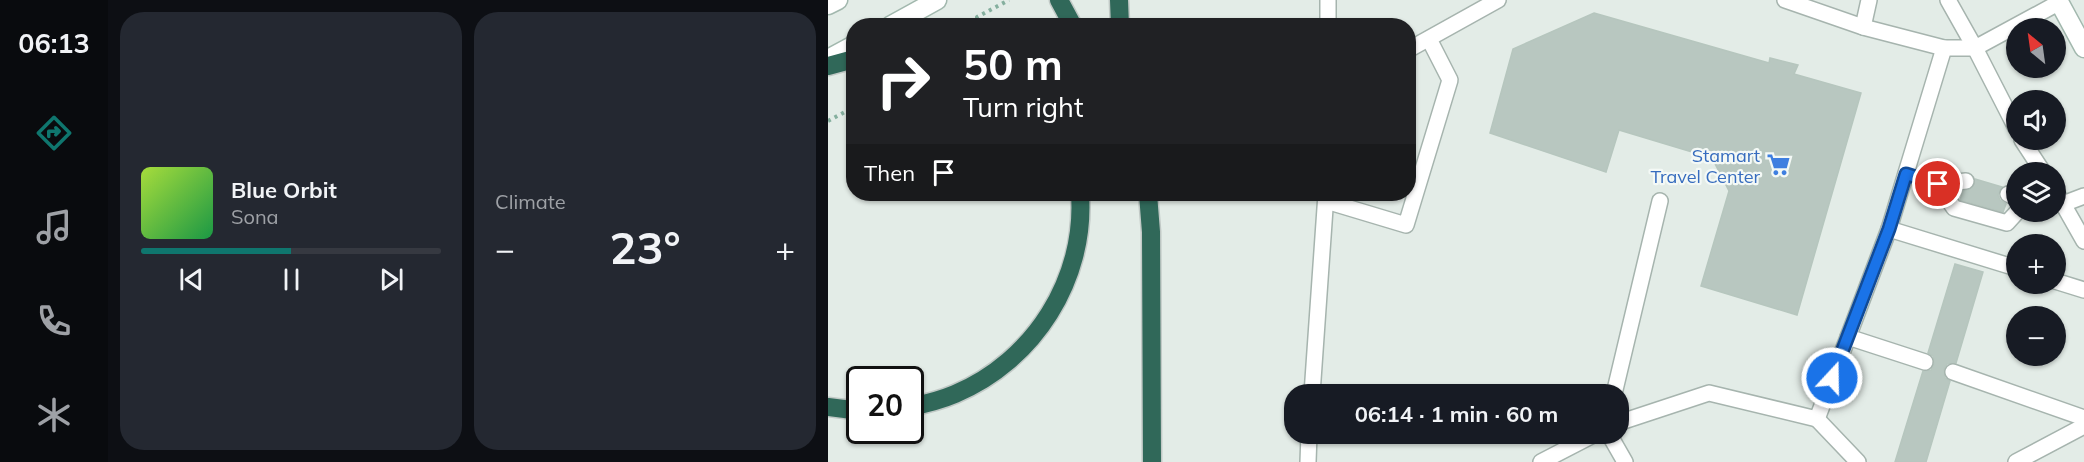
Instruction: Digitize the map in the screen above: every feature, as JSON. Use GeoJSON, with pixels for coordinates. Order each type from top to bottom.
{"type":"FeatureCollection","features":[{"type":"Feature","properties":{"kind":"highway"},"geometry":{"type":"LineString","coordinates":[[1059,0],[1069,18]]}},
{"type":"Feature","properties":{"kind":"highway"},"geometry":{"type":"LineString","coordinates":[[1119,0],[1120,18]]}},
{"type":"Feature","properties":{"kind":"highway"},"geometry":{"type":"LineString","coordinates":[[828,66],[846,61]]}},
{"type":"Feature","properties":{"kind":"highway"},"geometry":{"type":"LineString","coordinates":[[924,403],[955,394],[991,374],[1024,349],[1047,317],[1068,279],[1078,242],[1080,201]]}},
{"type":"Feature","properties":{"kind":"highway"},"geometry":{"type":"LineString","coordinates":[[1144,201],[1151,232]]}},
{"type":"Feature","properties":{"kind":"highway"},"geometry":{"type":"LineString","coordinates":[[1149,201],[1151,232],[1152,462]]}},
{"type":"Feature","properties":{"kind":"highway"},"geometry":{"type":"LineString","coordinates":[[828,407],[846,409]]}},
{"type":"Feature","properties":{"kind":"main road"},"geometry":{"type":"LineString","coordinates":[[828,5],[838,0]]}},
{"type":"Feature","properties":{"kind":"main road"},"geometry":{"type":"LineString","coordinates":[[904,18],[937,0]]}},
{"type":"Feature","properties":{"kind":"main road"},"geometry":{"type":"LineString","coordinates":[[2059,1],[2084,48]]}},
{"type":"Feature","properties":{"kind":"main road"},"geometry":{"type":"LineString","coordinates":[[828,59],[846,49]]}},
{"type":"Feature","properties":{"kind":"lane"},"geometry":{"type":"LineString","coordinates":[[1328,0],[1328,18]]}},
{"type":"Feature","properties":{"kind":"lane"},"geometry":{"type":"LineString","coordinates":[[1416,46],[1498,0]]}},
{"type":"Feature","properties":{"kind":"lane"},"geometry":{"type":"LineString","coordinates":[[1863,27],[1869,0]]}},
{"type":"Feature","properties":{"kind":"lane"},"geometry":{"type":"LineString","coordinates":[[1948,0],[2006,108]]}},
{"type":"Feature","properties":{"kind":"lane"},"geometry":{"type":"LineString","coordinates":[[1794,1],[1828,7],[1863,27],[1944,48],[1975,48],[2059,1]]}},
{"type":"Feature","properties":{"kind":"lane"},"geometry":{"type":"LineString","coordinates":[[1416,192],[1450,80],[1429,39]]}},
{"type":"Feature","properties":{"kind":"lane"},"geometry":{"type":"LineString","coordinates":[[1817,419],[1889,229],[1944,48]]}},
{"type":"Feature","properties":{"kind":"lane"},"geometry":{"type":"LineString","coordinates":[[1906,174],[1938,184],[1966,181]]}},
{"type":"Feature","properties":{"kind":"lane"},"geometry":{"type":"LineString","coordinates":[[1938,184],[1954,208],[2008,222]]}},
{"type":"Feature","properties":{"kind":"lane"},"geometry":{"type":"LineString","coordinates":[[2066,198],[2084,196]]}},
{"type":"Feature","properties":{"kind":"lane"},"geometry":{"type":"LineString","coordinates":[[1313,384],[1326,201]]}},
{"type":"Feature","properties":{"kind":"lane"},"geometry":{"type":"LineString","coordinates":[[1337,201],[1406,225],[1413,201]]}},
{"type":"Feature","properties":{"kind":"lane"},"geometry":{"type":"LineString","coordinates":[[1616,384],[1660,201]]}},
{"type":"Feature","properties":{"kind":"lane"},"geometry":{"type":"LineString","coordinates":[[2066,212],[2084,241]]}},
{"type":"Feature","properties":{"kind":"lane"},"geometry":{"type":"LineString","coordinates":[[1889,229],[2006,265]]}},
{"type":"Feature","properties":{"kind":"lane"},"geometry":{"type":"LineString","coordinates":[[2066,284],[2084,290]]}},
{"type":"Feature","properties":{"kind":"lane"},"geometry":{"type":"LineString","coordinates":[[1848,338],[1926,362]]}},
{"type":"Feature","properties":{"kind":"lane"},"geometry":{"type":"LineString","coordinates":[[1953,372],[2084,418]]}},
{"type":"Feature","properties":{"kind":"lane"},"geometry":{"type":"LineString","coordinates":[[1629,419],[1709,393],[1817,419],[1858,462]]}},
{"type":"Feature","properties":{"kind":"lane"},"geometry":{"type":"LineString","coordinates":[[2016,462],[2084,426]]}},
{"type":"Feature","properties":{"kind":"lane"},"geometry":{"type":"LineString","coordinates":[[1308,462],[1309,444]]}},
{"type":"Feature","properties":{"kind":"lane"},"geometry":{"type":"LineString","coordinates":[[1541,462],[1576,444]]}},
{"type":"Feature","properties":{"kind":"lane"},"geometry":{"type":"LineString","coordinates":[[1615,444],[1625,462]]}},
{"type":"Feature","properties":{"kind":"path"},"geometry":{"type":"LineString","coordinates":[[977,18],[1009,0]]}},
{"type":"Feature","properties":{"kind":"path"},"geometry":{"type":"LineString","coordinates":[[828,121],[846,111]]}},
{"type":"Feature","properties":{"kind":"building","name":"Stamart Travel Center"},"geometry":{"type":"Polygon","coordinates":[[[1594,13],[1769,63],[1770,58],[1798,65],[1794,74],[1861,93],[1797,315],[1701,286],[1729,191],[1712,158],[1619,130],[1606,172],[1490,133],[1513,49],[1594,13]]]}},
{"type":"Feature","properties":{"kind":"building"},"geometry":{"type":"Polygon","coordinates":[[[1975,179],[2002,187],[1998,195],[2000,200],[2006,204],[2003,212],[1960,200],[1963,191],[1972,188],[1975,179]]]}},
{"type":"Feature","properties":{"kind":"building"},"geometry":{"type":"Polygon","coordinates":[[[1955,264],[1983,272],[1956,363],[1947,364],[1944,369],[1945,378],[1950,381],[1926,462],[1895,462],[1923,371],[1931,370],[1934,364],[1933,356],[1928,353],[1955,264]]]}},
{"type":"Feature","properties":{"kind":"place","name":"Stamart Travel Center"},"geometry":{"type":"Point","coordinates":[1778,165]}},
{"type":"Feature","properties":{"kind":"route"},"geometry":{"type":"LineString","coordinates":[[1832,378],[1889,229],[1906,174],[1938,184]]}}]}
